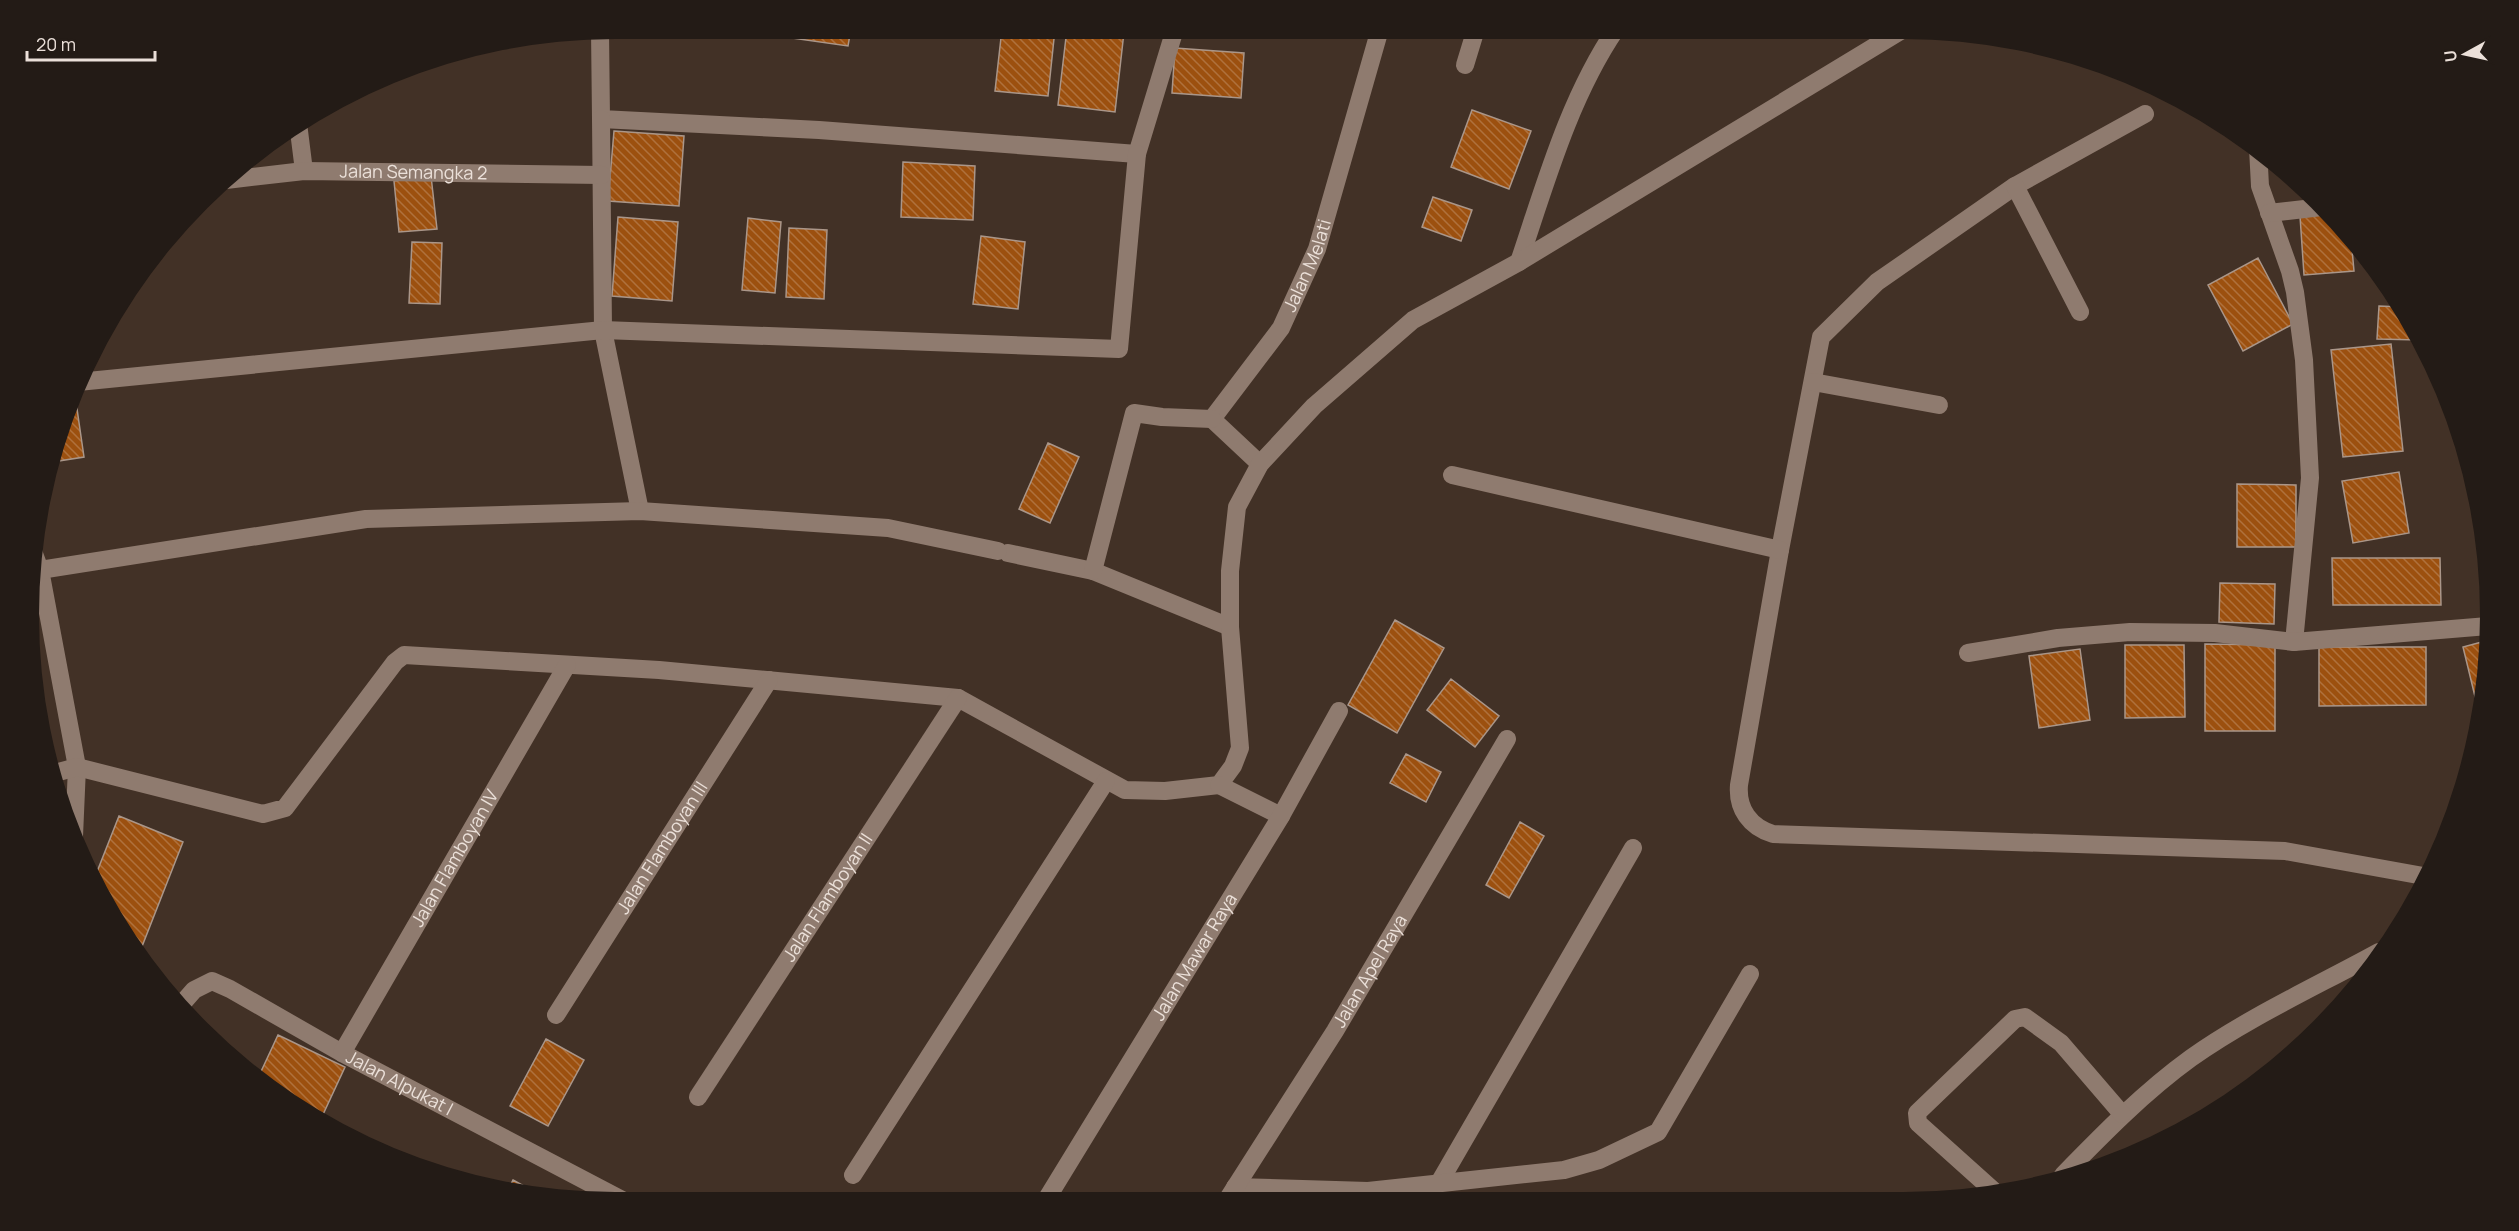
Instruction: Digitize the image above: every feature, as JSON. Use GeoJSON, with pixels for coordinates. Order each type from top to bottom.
{"type":"FeatureCollection","features":[{"type":"Feature","properties":{"kind":"street"},"geometry":{"type":"LineString","coordinates":[[600,39],[603,330],[640,511]]}},
{"type":"Feature","properties":{"kind":"street"},"geometry":{"type":"LineString","coordinates":[[89,381],[603,330],[1119,349],[1137,154],[1172,39]]}},
{"type":"Feature","properties":{"kind":"street","name":"Jalan Melati"},"geometry":{"type":"LineString","coordinates":[[1212,419],[1281,328],[1317,249],[1377,39]]}},
{"type":"Feature","properties":{"kind":"street"},"geometry":{"type":"LineString","coordinates":[[1465,65],[1473,39]]}},
{"type":"Feature","properties":{"kind":"street"},"geometry":{"type":"LineString","coordinates":[[1519,262],[1562,137],[1609,39]]}},
{"type":"Feature","properties":{"kind":"street"},"geometry":{"type":"LineString","coordinates":[[1219,785],[1233,766],[1240,747],[1230,627],[1230,571],[1237,507],[1260,464],[1314,406],[1413,320],[1519,262],[1887,39]]}},
{"type":"Feature","properties":{"kind":"street"},"geometry":{"type":"LineString","coordinates":[[2145,114],[2015,186],[1877,282],[1821,337],[1780,550],[1738,798],[1747,817],[1763,831],[1773,834],[2285,851],[2418,875]]}},
{"type":"Feature","properties":{"kind":"street"},"geometry":{"type":"LineString","coordinates":[[601,119],[819,130],[1137,154]]}},
{"type":"Feature","properties":{"kind":"street"},"geometry":{"type":"LineString","coordinates":[[299,133],[304,171]]}},
{"type":"Feature","properties":{"kind":"street"},"geometry":{"type":"LineString","coordinates":[[2259,162],[2260,186],[2295,292],[2304,360],[2310,478],[2294,642]]}},
{"type":"Feature","properties":{"kind":"street","name":"Jalan Semangka 2"},"geometry":{"type":"LineString","coordinates":[[239,178],[304,171],[602,175]]}},
{"type":"Feature","properties":{"kind":"street"},"geometry":{"type":"LineString","coordinates":[[2015,186],[2080,312]]}},
{"type":"Feature","properties":{"kind":"street"},"geometry":{"type":"LineString","coordinates":[[2269,213],[2311,208]]}},
{"type":"Feature","properties":{"kind":"street"},"geometry":{"type":"LineString","coordinates":[[1813,382],[1939,405]]}},
{"type":"Feature","properties":{"kind":"street"},"geometry":{"type":"LineString","coordinates":[[1093,571],[1134,412],[1162,417],[1212,419],[1260,464]]}},
{"type":"Feature","properties":{"kind":"street"},"geometry":{"type":"LineString","coordinates":[[1452,475],[1780,550]]}},
{"type":"Feature","properties":{"kind":"street"},"geometry":{"type":"LineString","coordinates":[[41,570],[366,519],[640,511],[888,528],[1093,571],[1230,627]]}},
{"type":"Feature","properties":{"kind":"street"},"geometry":{"type":"LineString","coordinates":[[41,573],[77,767],[75,814]]}},
{"type":"Feature","properties":{"kind":"street"},"geometry":{"type":"LineString","coordinates":[[1968,653],[2058,638],[2130,632],[2215,633],[2294,642],[2480,627]]}},
{"type":"Feature","properties":{"kind":"street"},"geometry":{"type":"LineString","coordinates":[[61,771],[77,767],[263,814],[277,812],[285,808],[395,662],[404,655],[659,670],[958,698],[1125,790],[1165,791],[1219,785],[1281,816]]}},
{"type":"Feature","properties":{"kind":"street","name":"Jalan Flamboyan IV"},"geometry":{"type":"LineString","coordinates":[[342,1053],[567,665]]}},
{"type":"Feature","properties":{"kind":"street","name":"Jalan Flamboyan III"},"geometry":{"type":"LineString","coordinates":[[556,1015],[769,680]]}},
{"type":"Feature","properties":{"kind":"street","name":"Jalan Flamboyan II"},"geometry":{"type":"LineString","coordinates":[[698,1097],[958,698]]}},
{"type":"Feature","properties":{"kind":"street","name":"Jalan Mawar Raya"},"geometry":{"type":"LineString","coordinates":[[1051,1192],[1281,816],[1340,711]]}},
{"type":"Feature","properties":{"kind":"street","name":"Jalan Apel Raya"},"geometry":{"type":"LineString","coordinates":[[1232,1192],[1335,1031],[1507,739]]}},
{"type":"Feature","properties":{"kind":"street"},"geometry":{"type":"LineString","coordinates":[[853,1175],[1106,781]]}},
{"type":"Feature","properties":{"kind":"street"},"geometry":{"type":"LineString","coordinates":[[1439,1183],[1633,848]]}},
{"type":"Feature","properties":{"kind":"street"},"geometry":{"type":"LineString","coordinates":[[2071,1166],[2122,1114],[2192,1058],[2366,959]]}},
{"type":"Feature","properties":{"kind":"street"},"geometry":{"type":"LineString","coordinates":[[1300,1192],[1368,1191],[1564,1170],[1599,1160],[1658,1132],[1750,974]]}},
{"type":"Feature","properties":{"kind":"street","name":"Jalan Alpukat I"},"geometry":{"type":"LineString","coordinates":[[186,1000],[194,990],[212,981],[230,989],[342,1053],[606,1192]]}},
{"type":"Feature","properties":{"kind":"street"},"geometry":{"type":"LineString","coordinates":[[1988,1186],[1918,1123],[1916,1118],[1917,1113],[2015,1019],[2025,1017],[2061,1043],[2122,1114]]}},
{"type":"Feature","properties":{"kind":"building"},"geometry":{"type":"Polygon","coordinates":[[[798,39],[849,39],[848,46],[798,39]]]}},
{"type":"Feature","properties":{"kind":"building"},"geometry":{"type":"Polygon","coordinates":[[[1001,39],[1054,39],[1048,96],[995,91],[1001,39]]]}},
{"type":"Feature","properties":{"kind":"building"},"geometry":{"type":"Polygon","coordinates":[[[1066,39],[1123,39],[1115,112],[1058,105],[1066,39]]]}},
{"type":"Feature","properties":{"kind":"building"},"geometry":{"type":"Polygon","coordinates":[[[1175,48],[1244,53],[1241,98],[1172,93],[1175,48]]]}},
{"type":"Feature","properties":{"kind":"building"},"geometry":{"type":"Polygon","coordinates":[[[1472,110],[1531,131],[1509,189],[1451,167],[1472,110]]]}},
{"type":"Feature","properties":{"kind":"building"},"geometry":{"type":"Polygon","coordinates":[[[614,131],[684,136],[679,206],[608,201],[614,131]]]}},
{"type":"Feature","properties":{"kind":"building"},"geometry":{"type":"Polygon","coordinates":[[[903,162],[975,166],[973,220],[901,217],[903,162]]]}},
{"type":"Feature","properties":{"kind":"building"},"geometry":{"type":"Polygon","coordinates":[[[431,176],[437,229],[399,232],[394,181],[431,176]]]}},
{"type":"Feature","properties":{"kind":"building"},"geometry":{"type":"Polygon","coordinates":[[[1433,197],[1472,210],[1461,241],[1422,227],[1433,197]]]}},
{"type":"Feature","properties":{"kind":"building"},"geometry":{"type":"Polygon","coordinates":[[[2318,215],[2352,254],[2354,271],[2304,275],[2300,216],[2318,215]]]}},
{"type":"Feature","properties":{"kind":"building"},"geometry":{"type":"Polygon","coordinates":[[[618,217],[678,222],[672,301],[612,296],[618,217]]]}},
{"type":"Feature","properties":{"kind":"building"},"geometry":{"type":"Polygon","coordinates":[[[748,218],[781,222],[775,293],[742,290],[748,218]]]}},
{"type":"Feature","properties":{"kind":"building"},"geometry":{"type":"Polygon","coordinates":[[[789,228],[827,230],[824,299],[786,297],[789,228]]]}},
{"type":"Feature","properties":{"kind":"building"},"geometry":{"type":"Polygon","coordinates":[[[981,236],[1025,242],[1018,309],[973,304],[981,236]]]}},
{"type":"Feature","properties":{"kind":"building"},"geometry":{"type":"Polygon","coordinates":[[[412,242],[442,243],[440,304],[409,303],[412,242]]]}},
{"type":"Feature","properties":{"kind":"building"},"geometry":{"type":"Polygon","coordinates":[[[2258,258],[2293,324],[2243,351],[2208,285],[2258,258]]]}},
{"type":"Feature","properties":{"kind":"building"},"geometry":{"type":"Polygon","coordinates":[[[2379,306],[2390,307],[2410,340],[2377,339],[2379,306]]]}},
{"type":"Feature","properties":{"kind":"building"},"geometry":{"type":"Polygon","coordinates":[[[2391,344],[2403,451],[2343,457],[2331,350],[2391,344]]]}},
{"type":"Feature","properties":{"kind":"building"},"geometry":{"type":"Polygon","coordinates":[[[77,410],[84,457],[61,461],[77,410]]]}},
{"type":"Feature","properties":{"kind":"building"},"geometry":{"type":"Polygon","coordinates":[[[1048,443],[1079,457],[1050,523],[1019,509],[1048,443]]]}},
{"type":"Feature","properties":{"kind":"building"},"geometry":{"type":"Polygon","coordinates":[[[2399,472],[2409,533],[2353,543],[2342,481],[2399,472]]]}},
{"type":"Feature","properties":{"kind":"building"},"geometry":{"type":"Polygon","coordinates":[[[2237,484],[2296,485],[2296,547],[2237,547],[2237,484]]]}},
{"type":"Feature","properties":{"kind":"building"},"geometry":{"type":"Polygon","coordinates":[[[2332,558],[2440,558],[2441,605],[2333,605],[2332,558]]]}},
{"type":"Feature","properties":{"kind":"building"},"geometry":{"type":"Polygon","coordinates":[[[2220,583],[2275,584],[2274,624],[2219,622],[2220,583]]]}},
{"type":"Feature","properties":{"kind":"building"},"geometry":{"type":"Polygon","coordinates":[[[1395,620],[1444,648],[1397,733],[1348,705],[1395,620]]]}},
{"type":"Feature","properties":{"kind":"building"},"geometry":{"type":"Polygon","coordinates":[[[2479,643],[2474,694],[2463,647],[2479,643]]]}},
{"type":"Feature","properties":{"kind":"building"},"geometry":{"type":"Polygon","coordinates":[[[2205,644],[2275,645],[2275,731],[2205,731],[2205,644]]]}},
{"type":"Feature","properties":{"kind":"building"},"geometry":{"type":"Polygon","coordinates":[[[2125,645],[2184,645],[2185,717],[2125,718],[2125,645]]]}},
{"type":"Feature","properties":{"kind":"building"},"geometry":{"type":"Polygon","coordinates":[[[2319,647],[2426,647],[2426,705],[2319,706],[2319,647]]]}},
{"type":"Feature","properties":{"kind":"building"},"geometry":{"type":"Polygon","coordinates":[[[2080,649],[2090,720],[2039,728],[2029,656],[2080,649]]]}},
{"type":"Feature","properties":{"kind":"building"},"geometry":{"type":"Polygon","coordinates":[[[1451,679],[1499,716],[1475,747],[1427,710],[1451,679]]]}},
{"type":"Feature","properties":{"kind":"building"},"geometry":{"type":"Polygon","coordinates":[[[1406,754],[1441,772],[1426,802],[1390,783],[1406,754]]]}},
{"type":"Feature","properties":{"kind":"building"},"geometry":{"type":"Polygon","coordinates":[[[119,816],[183,842],[143,945],[116,904],[98,870],[119,816]]]}},
{"type":"Feature","properties":{"kind":"building"},"geometry":{"type":"Polygon","coordinates":[[[1520,822],[1544,836],[1509,898],[1486,885],[1520,822]]]}},
{"type":"Feature","properties":{"kind":"building"},"geometry":{"type":"Polygon","coordinates":[[[278,1035],[345,1067],[324,1113],[262,1070],[278,1035]]]}},
{"type":"Feature","properties":{"kind":"building"},"geometry":{"type":"Polygon","coordinates":[[[546,1039],[584,1060],[548,1126],[510,1106],[546,1039]]]}}]}
